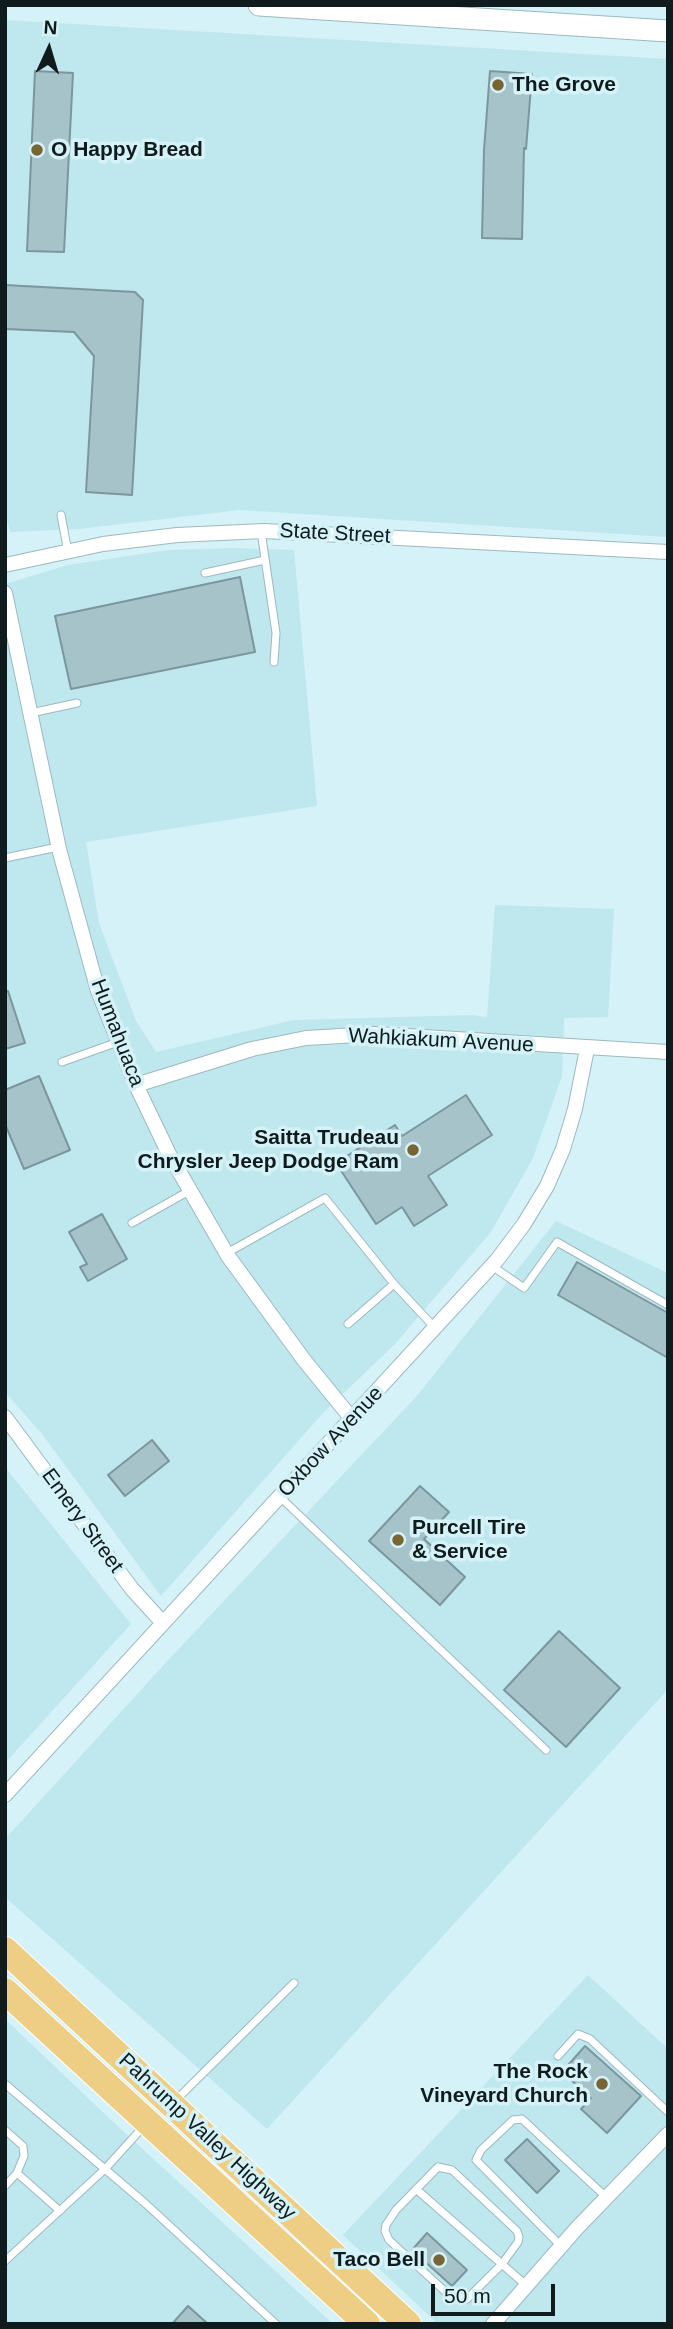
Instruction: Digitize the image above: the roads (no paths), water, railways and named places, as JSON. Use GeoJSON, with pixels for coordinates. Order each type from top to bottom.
{"type":"FeatureCollection","features":[{"type":"Feature","properties":{"kind":"highway","name":"Pahrump Valley Highway"},"geometry":{"type":"LineString","coordinates":[[5,1950],[66,2007],[159,2113],[367,2324]]}},
{"type":"Feature","properties":{"kind":"highway"},"geometry":{"type":"LineString","coordinates":[[5,1967],[66,2007]]}},
{"type":"Feature","properties":{"kind":"highway","name":"Pahrump Valley Highway"},"geometry":{"type":"LineString","coordinates":[[5,1990],[159,2113],[408,2324]]}},
{"type":"Feature","properties":{"kind":"street"},"geometry":{"type":"LineString","coordinates":[[260,5],[668,31]]}},
{"type":"Feature","properties":{"kind":"street","name":"State Street"},"geometry":{"type":"LineString","coordinates":[[5,565],[103,544],[177,535],[261,531],[668,552]]}},
{"type":"Feature","properties":{"kind":"street","name":"Humahuaca"},"geometry":{"type":"LineString","coordinates":[[5,593],[59,847],[97,991],[136,1085],[189,1191],[227,1253],[288,1339],[352,1419]]}},
{"type":"Feature","properties":{"kind":"street","name":"Wahkiakum Avenue"},"geometry":{"type":"LineString","coordinates":[[136,1085],[252,1049],[306,1038],[374,1034],[668,1052]]}},
{"type":"Feature","properties":{"kind":"street","name":"Oxbow Avenue"},"geometry":{"type":"LineString","coordinates":[[5,1795],[492,1266],[530,1214],[563,1149],[575,1109],[587,1049]]}},
{"type":"Feature","properties":{"kind":"street","name":"Emery Street"},"geometry":{"type":"LineString","coordinates":[[5,1417],[132,1589],[163,1623]]}},
{"type":"Feature","properties":{"kind":"street"},"geometry":{"type":"LineString","coordinates":[[493,2324],[606,2197],[668,2134]]}},
{"type":"Feature","properties":{"kind":"lane"},"geometry":{"type":"LineString","coordinates":[[61,515],[68,552]]}},
{"type":"Feature","properties":{"kind":"lane"},"geometry":{"type":"LineString","coordinates":[[261,531],[276,633],[274,662]]}},
{"type":"Feature","properties":{"kind":"lane"},"geometry":{"type":"LineString","coordinates":[[205,573],[265,560]]}},
{"type":"Feature","properties":{"kind":"lane"},"geometry":{"type":"LineString","coordinates":[[31,713],[77,702]]}},
{"type":"Feature","properties":{"kind":"lane"},"geometry":{"type":"LineString","coordinates":[[5,858],[59,847]]}},
{"type":"Feature","properties":{"kind":"lane"},"geometry":{"type":"LineString","coordinates":[[62,1062],[118,1042]]}},
{"type":"Feature","properties":{"kind":"lane"},"geometry":{"type":"LineString","coordinates":[[132,1223],[189,1191]]}},
{"type":"Feature","properties":{"kind":"lane"},"geometry":{"type":"LineString","coordinates":[[227,1253],[325,1198],[394,1283],[436,1328]]}},
{"type":"Feature","properties":{"kind":"lane"},"geometry":{"type":"LineString","coordinates":[[492,1266],[524,1288],[557,1242],[668,1304]]}},
{"type":"Feature","properties":{"kind":"lane"},"geometry":{"type":"LineString","coordinates":[[348,1324],[394,1283]]}},
{"type":"Feature","properties":{"kind":"lane"},"geometry":{"type":"LineString","coordinates":[[280,1497],[546,1750]]}},
{"type":"Feature","properties":{"kind":"lane"},"geometry":{"type":"LineString","coordinates":[[5,2261],[104,2169],[294,1983]]}},
{"type":"Feature","properties":{"kind":"lane"},"geometry":{"type":"LineString","coordinates":[[558,2056],[578,2034],[590,2039],[668,2112]]}},
{"type":"Feature","properties":{"kind":"lane"},"geometry":{"type":"LineString","coordinates":[[5,2084],[156,2213],[276,2324]]}},
{"type":"Feature","properties":{"kind":"lane"},"geometry":{"type":"LineString","coordinates":[[562,2246],[476,2160],[481,2150],[513,2120],[522,2119],[606,2197]]}},
{"type":"Feature","properties":{"kind":"lane"},"geometry":{"type":"LineString","coordinates":[[5,2130],[23,2146],[24,2156],[17,2173],[5,2186]]}},
{"type":"Feature","properties":{"kind":"lane"},"geometry":{"type":"LineString","coordinates":[[438,2167],[452,2169],[517,2231],[518,2242],[502,2264],[467,2299],[449,2295],[389,2240],[384,2231],[396,2210],[416,2189],[438,2167]]}},
{"type":"Feature","properties":{"kind":"lane"},"geometry":{"type":"LineString","coordinates":[[17,2173],[60,2211]]}},
{"type":"Feature","properties":{"kind":"lane"},"geometry":{"type":"LineString","coordinates":[[416,2189],[527,2286]]}},
{"type":"Feature","properties":{"kind":"place","name":"The Grove"},"geometry":{"type":"Point","coordinates":[498,85]}},
{"type":"Feature","properties":{"kind":"place","name":"O Happy Bread"},"geometry":{"type":"Point","coordinates":[37,150]}},
{"type":"Feature","properties":{"kind":"place","name":"Saitta Trudeau Chrysler Jeep Dodge Ram"},"geometry":{"type":"Point","coordinates":[413,1150]}},
{"type":"Feature","properties":{"kind":"place","name":"Purcell Tire & Service"},"geometry":{"type":"Point","coordinates":[398,1540]}},
{"type":"Feature","properties":{"kind":"place","name":"The Rock Vineyard Church"},"geometry":{"type":"Point","coordinates":[602,2084]}},
{"type":"Feature","properties":{"kind":"place","name":"Taco Bell"},"geometry":{"type":"Point","coordinates":[439,2260]}}]}
